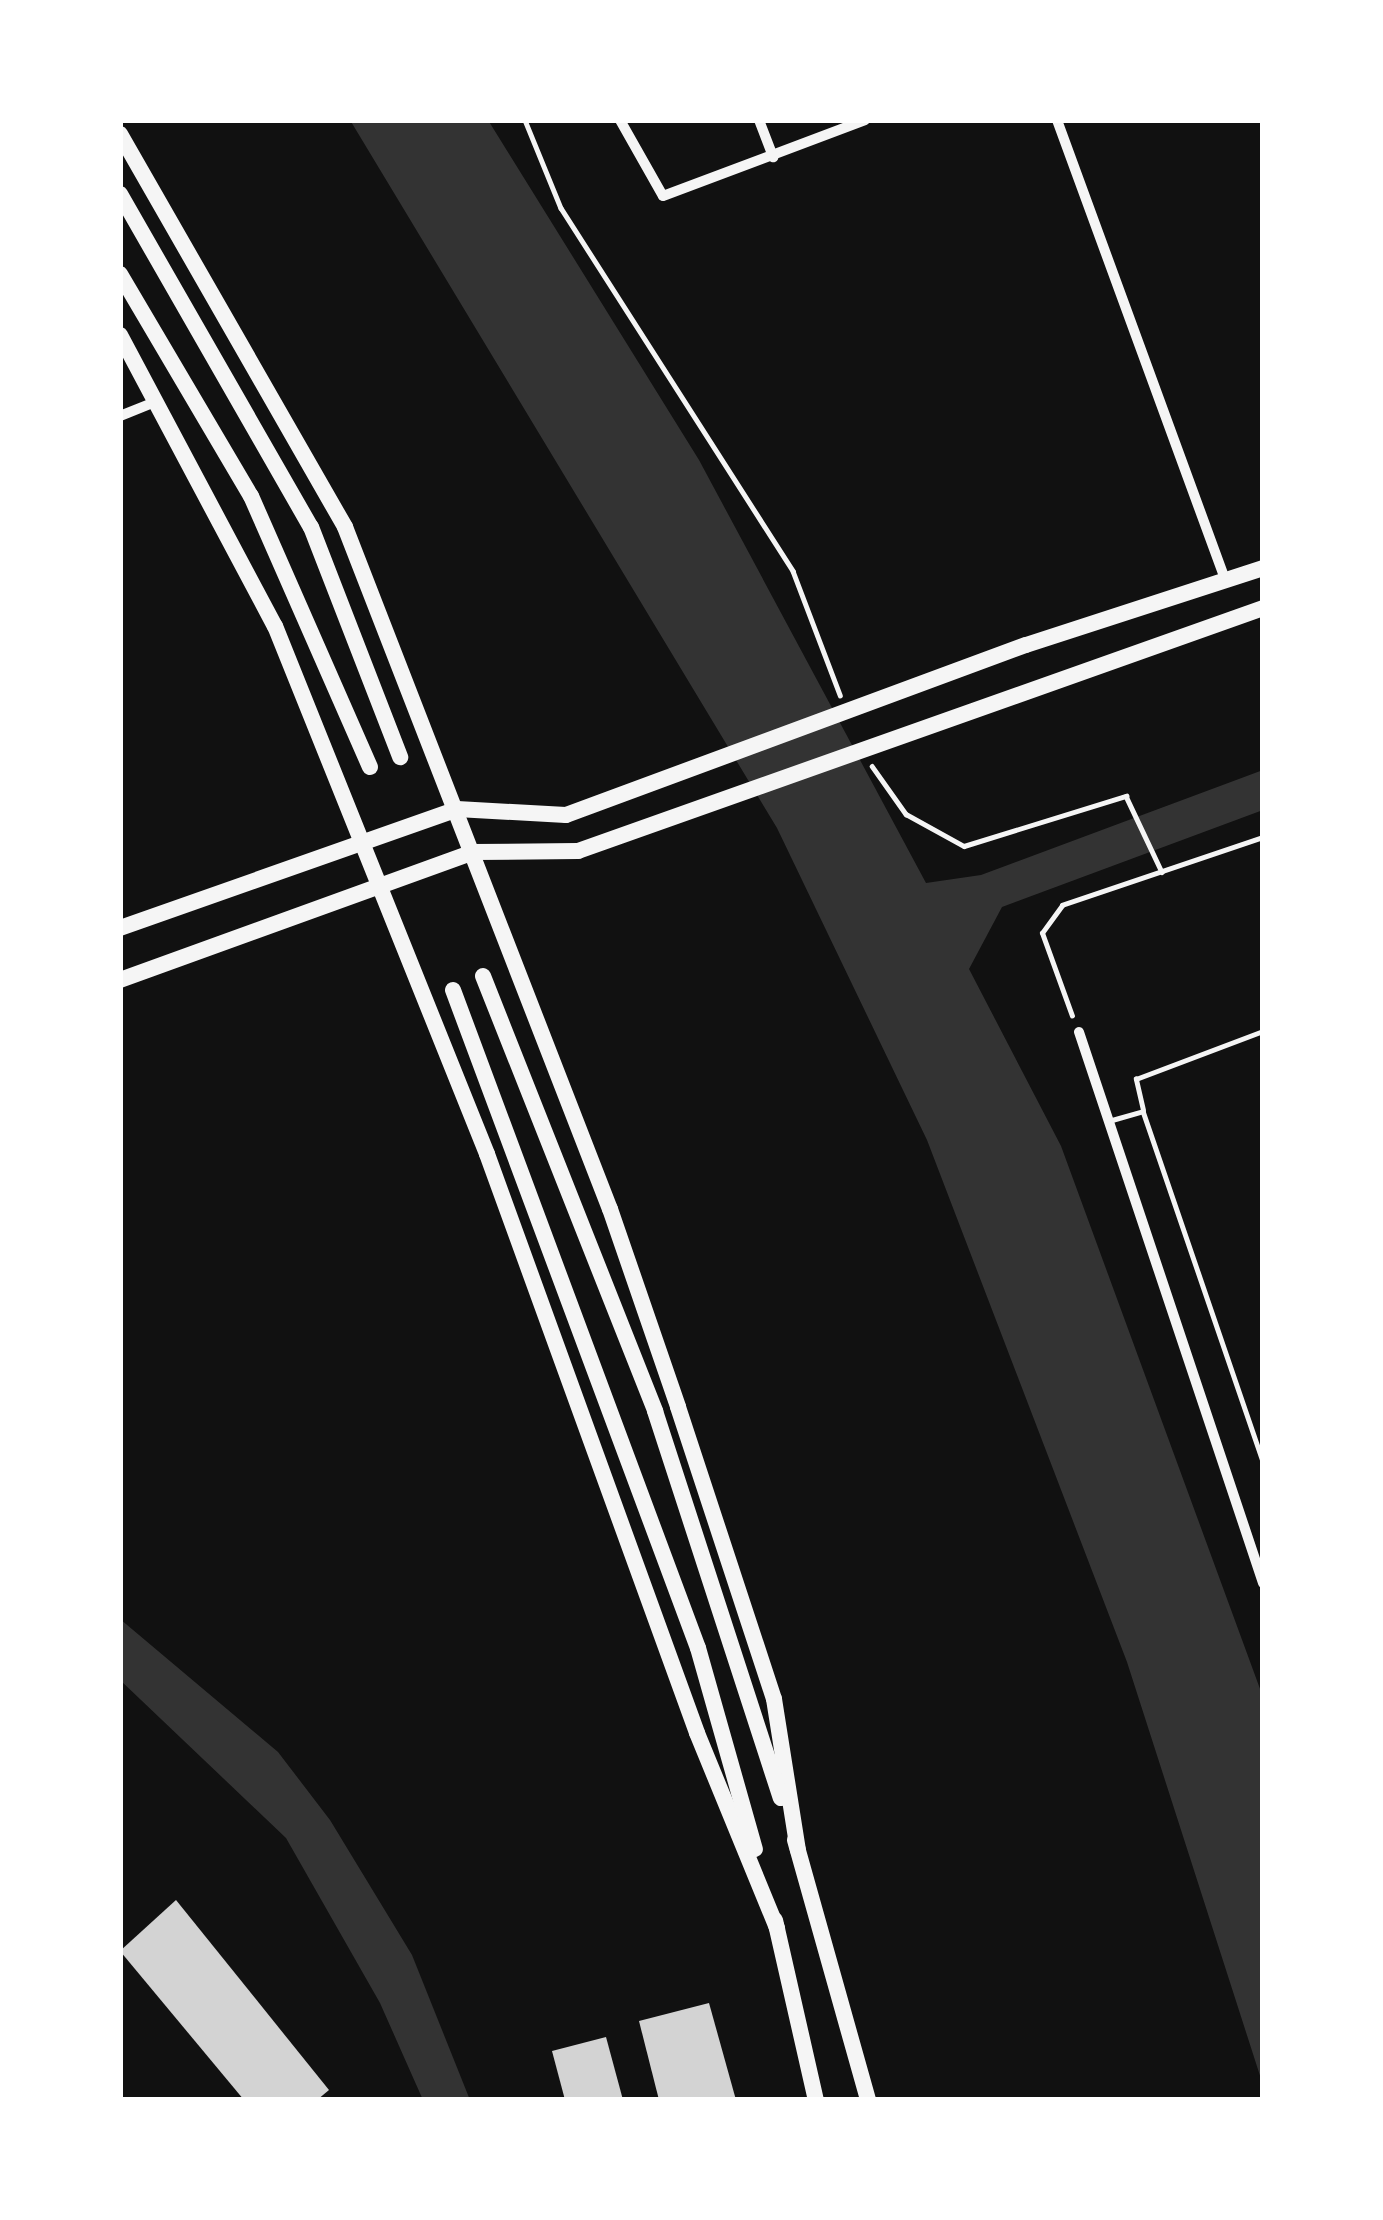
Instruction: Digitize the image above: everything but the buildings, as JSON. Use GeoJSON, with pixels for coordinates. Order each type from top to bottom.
{"type":"FeatureCollection","features":[{"type":"Feature","properties":{"kind":"main road"},"geometry":{"type":"LineString","coordinates":[[120,134],[345,526],[457,809],[610,1209],[774,1699],[798,1850]]}},
{"type":"Feature","properties":{"kind":"main road"},"geometry":{"type":"LineString","coordinates":[[120,194],[311,527],[400,757]]}},
{"type":"Feature","properties":{"kind":"main road"},"geometry":{"type":"LineString","coordinates":[[120,274],[251,496],[370,767]]}},
{"type":"Feature","properties":{"kind":"main road"},"geometry":{"type":"LineString","coordinates":[[120,334],[275,626],[382,890],[777,1928]]}},
{"type":"Feature","properties":{"kind":"main road"},"geometry":{"type":"LineString","coordinates":[[120,928],[457,809],[566,815],[1026,645],[1263,568]]}},
{"type":"Feature","properties":{"kind":"main road"},"geometry":{"type":"LineString","coordinates":[[120,980],[382,890],[473,852],[578,851],[1263,608]]}},
{"type":"Feature","properties":{"kind":"main road"},"geometry":{"type":"LineString","coordinates":[[483,976],[656,1411],[798,1850],[868,2100]]}},
{"type":"Feature","properties":{"kind":"main road"},"geometry":{"type":"LineString","coordinates":[[453,990],[698,1648],[777,1928],[816,2100]]}},
{"type":"Feature","properties":{"kind":"street"},"geometry":{"type":"LineString","coordinates":[[620,120],[663,196],[865,120]]}},
{"type":"Feature","properties":{"kind":"street"},"geometry":{"type":"LineString","coordinates":[[759,120],[773,158]]}},
{"type":"Feature","properties":{"kind":"street"},"geometry":{"type":"LineString","coordinates":[[1057,120],[1225,580]]}},
{"type":"Feature","properties":{"kind":"street"},"geometry":{"type":"LineString","coordinates":[[120,416],[157,401]]}},
{"type":"Feature","properties":{"kind":"street"},"geometry":{"type":"LineString","coordinates":[[1079,1032],[1263,1582]]}},
{"type":"Feature","properties":{"kind":"lane"},"geometry":{"type":"LineString","coordinates":[[1263,1031],[1136,1078],[1143,1112],[1263,1462]]}},
{"type":"Feature","properties":{"kind":"lane"},"geometry":{"type":"LineString","coordinates":[[1109,1121],[1143,1112]]}},
{"type":"Feature","properties":{"kind":"path"},"geometry":{"type":"LineString","coordinates":[[525,120],[561,208],[793,571],[849,714]]}},
{"type":"Feature","properties":{"kind":"path"},"geometry":{"type":"LineString","coordinates":[[866,754],[906,814],[964,846],[1112,795],[1136,804],[1162,872]]}},
{"type":"Feature","properties":{"kind":"path"},"geometry":{"type":"LineString","coordinates":[[1079,1032],[1042,933],[1062,905],[1263,837]]}},
{"type":"Feature","properties":{"kind":"shaded area"},"geometry":{"type":"Polygon","coordinates":[[[350,120],[488,120],[699,460],[926,883],[981,875],[1263,770],[1263,810],[1002,907],[969,969],[1061,1146],[1263,1697],[1263,2085],[1127,1662],[927,1140],[777,828],[350,120]]]}},
{"type":"Feature","properties":{"kind":"shaded area"},"geometry":{"type":"Polygon","coordinates":[[[120,1619],[278,1752],[330,1820],[412,1955],[470,2100],[423,2100],[380,2003],[286,1838],[120,1680],[120,1619]]]}}]}
